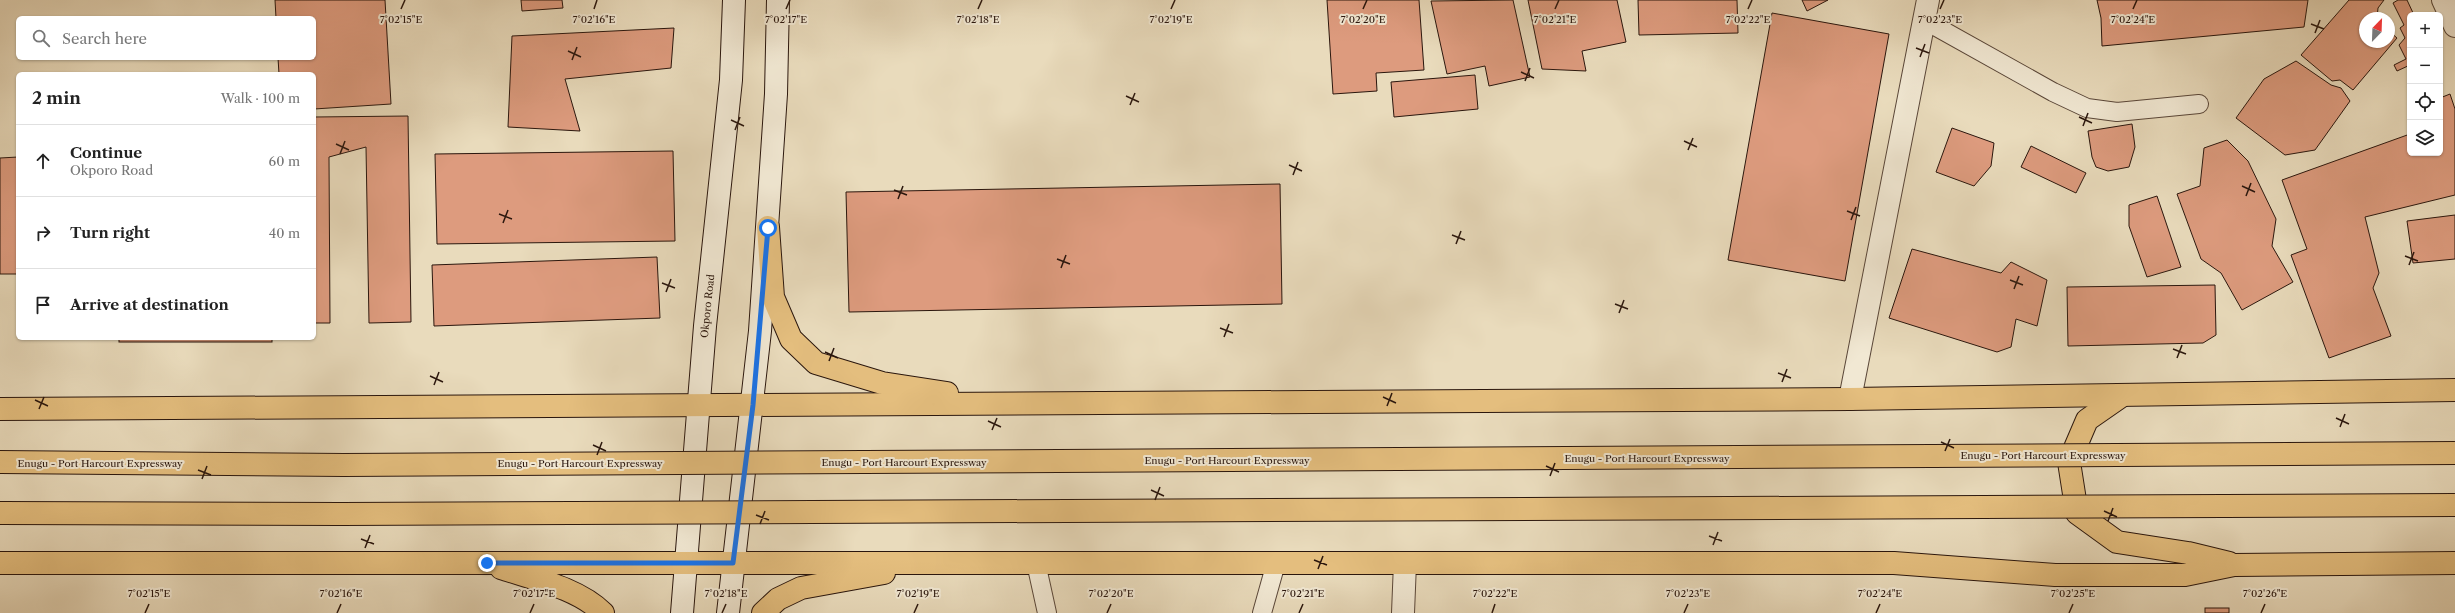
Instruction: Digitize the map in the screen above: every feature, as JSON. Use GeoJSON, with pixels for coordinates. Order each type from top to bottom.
{"type":"FeatureCollection","features":[{"type":"Feature","properties":{"kind":"main road","name":"Okporo Road"},"geometry":{"type":"LineString","coordinates":[[682,613],[698,405],[731,80],[734,0]]}},
{"type":"Feature","properties":{"kind":"main road"},"geometry":{"type":"LineString","coordinates":[[728,613],[753,405],[768,228],[776,94],[778,0]]}},
{"type":"Feature","properties":{"kind":"main road"},"geometry":{"type":"LineString","coordinates":[[2443,0],[2455,26]]}},
{"type":"Feature","properties":{"kind":"main road"},"geometry":{"type":"LineString","coordinates":[[1850,399],[1926,10]]}},
{"type":"Feature","properties":{"kind":"main road"},"geometry":{"type":"LineString","coordinates":[[768,228],[773,297],[791,340],[816,363],[882,383],[1014,404]]}},
{"type":"Feature","properties":{"kind":"main road"},"geometry":{"type":"LineString","coordinates":[[0,409],[1850,399],[2455,390]]}},
{"type":"Feature","properties":{"kind":"main road"},"geometry":{"type":"LineString","coordinates":[[2122,395],[2087,420],[2069,462],[2078,513],[2117,542],[2188,553],[2234,565]]}},
{"type":"Feature","properties":{"kind":"main road","name":"Enugu - Port Harcourt Expressway"},"geometry":{"type":"LineString","coordinates":[[0,462],[344,464],[2455,453]]}},
{"type":"Feature","properties":{"kind":"main road"},"geometry":{"type":"LineString","coordinates":[[0,514],[342,514],[2455,505]]}},
{"type":"Feature","properties":{"kind":"main road"},"geometry":{"type":"LineString","coordinates":[[0,563],[1894,563],[2055,575],[2177,576],[2234,565],[2452,565]]}},
{"type":"Feature","properties":{"kind":"main road"},"geometry":{"type":"LineString","coordinates":[[487,563],[569,592],[597,607],[603,613]]}},
{"type":"Feature","properties":{"kind":"main road"},"geometry":{"type":"LineString","coordinates":[[763,613],[778,599],[802,588],[935,563]]}},
{"type":"Feature","properties":{"kind":"main road"},"geometry":{"type":"LineString","coordinates":[[1403,613],[1405,563]]}},
{"type":"Feature","properties":{"kind":"lane"},"geometry":{"type":"LineString","coordinates":[[1926,10],[2053,92],[2087,108],[2117,112],[2199,104]]}},
{"type":"Feature","properties":{"kind":"lane"},"geometry":{"type":"LineString","coordinates":[[1036,563],[1047,613]]}},
{"type":"Feature","properties":{"kind":"lane"},"geometry":{"type":"LineString","coordinates":[[1262,613],[1276,563]]}},
{"type":"Feature","properties":{"kind":"building"},"geometry":{"type":"Polygon","coordinates":[[[275,0],[385,0],[391,104],[316,109],[316,72],[279,72],[278,60],[316,60],[316,16],[276,16],[275,0]]]}},
{"type":"Feature","properties":{"kind":"building"},"geometry":{"type":"Polygon","coordinates":[[[521,0],[562,0],[563,8],[522,11],[521,0]]]}},
{"type":"Feature","properties":{"kind":"building"},"geometry":{"type":"Polygon","coordinates":[[[1327,0],[1419,0],[1424,70],[1376,73],[1377,91],[1333,94],[1327,0]]]}},
{"type":"Feature","properties":{"kind":"building"},"geometry":{"type":"Polygon","coordinates":[[[1513,0],[1530,77],[1489,86],[1485,66],[1447,74],[1431,1],[1513,0]]]}},
{"type":"Feature","properties":{"kind":"building"},"geometry":{"type":"Polygon","coordinates":[[[1528,0],[1617,0],[1626,42],[1582,51],[1586,71],[1542,69],[1528,0]]]}},
{"type":"Feature","properties":{"kind":"building"},"geometry":{"type":"Polygon","coordinates":[[[1638,0],[1737,0],[1738,33],[1639,35],[1638,0]]]}},
{"type":"Feature","properties":{"kind":"building"},"geometry":{"type":"Polygon","coordinates":[[[1802,0],[1828,0],[1807,11],[1802,0]]]}},
{"type":"Feature","properties":{"kind":"building"},"geometry":{"type":"Polygon","coordinates":[[[2097,0],[2308,0],[2304,27],[2102,46],[2101,18],[2097,0]]]}},
{"type":"Feature","properties":{"kind":"building"},"geometry":{"type":"Polygon","coordinates":[[[2349,0],[2384,0],[2378,8],[2378,12],[2359,12],[2359,48],[2389,48],[2353,90],[2340,80],[2332,81],[2301,55],[2349,0]]]}},
{"type":"Feature","properties":{"kind":"building"},"geometry":{"type":"Polygon","coordinates":[[[2398,0],[2407,0],[2413,12],[2407,12],[2407,66],[2397,71],[2394,65],[2406,59],[2399,45],[2405,38],[2400,28],[2404,25],[2393,3],[2398,0]]]}},
{"type":"Feature","properties":{"kind":"building"},"geometry":{"type":"Polygon","coordinates":[[[1772,13],[1889,34],[1845,281],[1728,260],[1772,13]]]}},
{"type":"Feature","properties":{"kind":"building"},"geometry":{"type":"Polygon","coordinates":[[[674,28],[671,68],[565,79],[580,131],[508,127],[512,36],[674,28]]]}},
{"type":"Feature","properties":{"kind":"building"},"geometry":{"type":"Polygon","coordinates":[[[2296,61],[2331,85],[2341,88],[2350,101],[2315,150],[2285,155],[2236,118],[2264,79],[2296,61]]]}},
{"type":"Feature","properties":{"kind":"building"},"geometry":{"type":"Polygon","coordinates":[[[1475,75],[1478,109],[1394,117],[1391,82],[1475,75]]]}},
{"type":"Feature","properties":{"kind":"building"},"geometry":{"type":"Polygon","coordinates":[[[2450,94],[2455,109],[2455,195],[2365,217],[2379,273],[2373,288],[2391,336],[2329,358],[2291,255],[2307,249],[2282,180],[2407,135],[2407,156],[2443,156],[2443,97],[2450,94]]]}},
{"type":"Feature","properties":{"kind":"building"},"geometry":{"type":"Polygon","coordinates":[[[408,116],[411,322],[369,323],[366,147],[329,157],[330,323],[316,323],[316,117],[408,116]]]}},
{"type":"Feature","properties":{"kind":"building"},"geometry":{"type":"Polygon","coordinates":[[[2132,124],[2135,147],[2129,167],[2108,171],[2096,167],[2092,157],[2088,131],[2132,124]]]}},
{"type":"Feature","properties":{"kind":"building"},"geometry":{"type":"Polygon","coordinates":[[[1952,128],[1994,143],[1991,166],[1974,186],[1936,172],[1952,128]]]}},
{"type":"Feature","properties":{"kind":"building"},"geometry":{"type":"Polygon","coordinates":[[[2227,140],[2248,161],[2276,219],[2272,246],[2293,282],[2242,310],[2221,273],[2201,259],[2177,194],[2200,186],[2204,148],[2227,140]]]}},
{"type":"Feature","properties":{"kind":"building"},"geometry":{"type":"Polygon","coordinates":[[[2031,146],[2086,173],[2076,193],[2021,167],[2031,146]]]}},
{"type":"Feature","properties":{"kind":"building"},"geometry":{"type":"Polygon","coordinates":[[[673,151],[675,241],[437,244],[435,154],[673,151]]]}},
{"type":"Feature","properties":{"kind":"building"},"geometry":{"type":"Polygon","coordinates":[[[16,157],[16,274],[0,274],[0,158],[16,157]]]}},
{"type":"Feature","properties":{"kind":"building"},"geometry":{"type":"Polygon","coordinates":[[[1280,184],[1282,304],[849,312],[846,192],[1280,184]]]}},
{"type":"Feature","properties":{"kind":"building"},"geometry":{"type":"Polygon","coordinates":[[[2157,196],[2181,267],[2147,277],[2129,226],[2129,205],[2157,196]]]}},
{"type":"Feature","properties":{"kind":"building"},"geometry":{"type":"Polygon","coordinates":[[[2455,215],[2455,259],[2413,263],[2407,221],[2455,215]]]}},
{"type":"Feature","properties":{"kind":"building"},"geometry":{"type":"Polygon","coordinates":[[[1912,249],[2001,273],[2011,262],[2047,280],[2037,326],[2016,319],[2011,347],[1997,352],[1889,318],[1912,249]]]}},
{"type":"Feature","properties":{"kind":"building"},"geometry":{"type":"Polygon","coordinates":[[[657,257],[660,318],[434,326],[432,265],[657,257]]]}},
{"type":"Feature","properties":{"kind":"building"},"geometry":{"type":"Polygon","coordinates":[[[2215,285],[2216,335],[2203,343],[2068,346],[2067,287],[2215,285]]]}},
{"type":"Feature","properties":{"kind":"building"},"geometry":{"type":"Polygon","coordinates":[[[119,340],[272,340],[272,342],[119,342],[119,340]]]}},
{"type":"Feature","properties":{"kind":"building"},"geometry":{"type":"Polygon","coordinates":[[[2205,608],[2229,608],[2229,613],[2205,613],[2205,608]]]}},
{"type":"Feature","properties":{"kind":"route"},"geometry":{"type":"LineString","coordinates":[[487,563],[733,563],[753,405],[768,228]]}}]}
